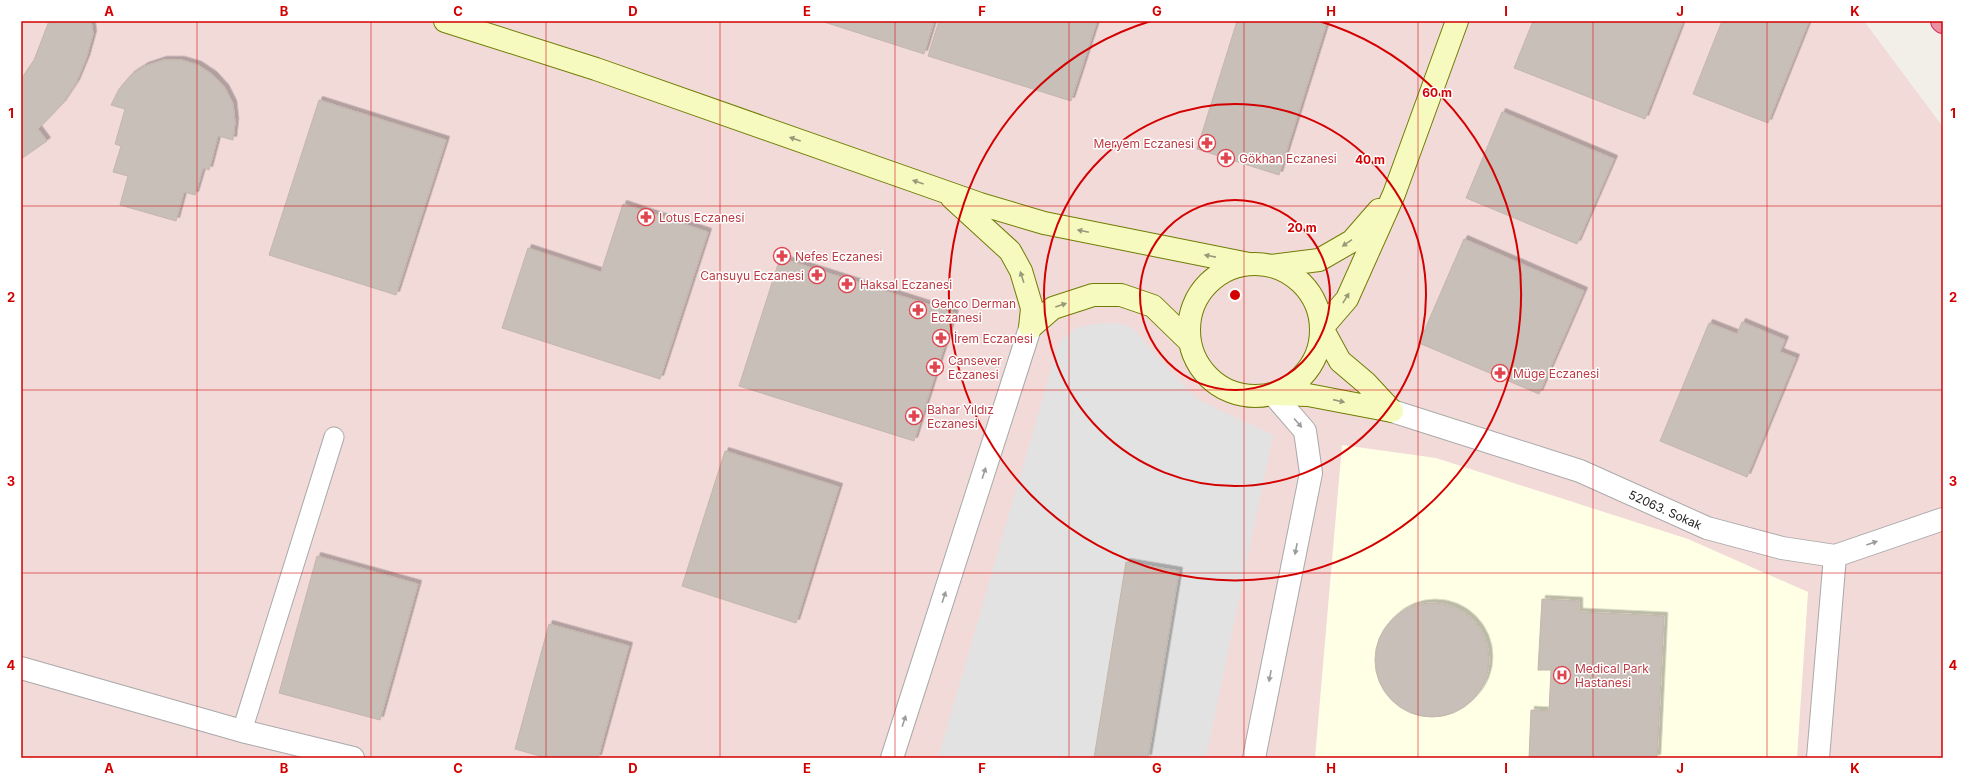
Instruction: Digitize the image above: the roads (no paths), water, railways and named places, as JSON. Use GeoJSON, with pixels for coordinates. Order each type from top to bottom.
{"type":"FeatureCollection","features":[{"type":"Feature","properties":{"kind":"street"},"geometry":{"type":"LineString","coordinates":[[445,21],[596,69],[946,192],[1044,223],[1249,264],[1271,266],[1319,260],[1352,240],[1394,194]]}},
{"type":"Feature","properties":{"kind":"street"},"geometry":{"type":"LineString","coordinates":[[1273,394],[1293,384],[1308,369],[1319,350],[1322,328],[1347,299],[1394,194],[1456,21]]}},
{"type":"Feature","properties":{"kind":"street"},"geometry":{"type":"LineString","coordinates":[[892,758],[1030,328],[1032,308],[1021,271],[1010,251],[946,192]]}},
{"type":"Feature","properties":{"kind":"street"},"geometry":{"type":"LineString","coordinates":[[1249,264],[1227,270],[1209,282],[1196,299],[1190,320],[1190,342],[1198,362],[1211,379],[1230,391],[1251,396],[1273,394],[1308,395],[1392,411]]}},
{"type":"Feature","properties":{"kind":"street"},"geometry":{"type":"LineString","coordinates":[[1271,266],[1291,274],[1307,288],[1318,307],[1322,328],[1340,361],[1366,383],[1392,411]]}},
{"type":"Feature","properties":{"kind":"street"},"geometry":{"type":"LineString","coordinates":[[1030,328],[1052,308],[1093,294],[1121,294],[1153,306],[1190,342]]}},
{"type":"Feature","properties":{"kind":"street"},"geometry":{"type":"LineString","coordinates":[[1254,758],[1311,473],[1305,431],[1273,394]]}},
{"type":"Feature","properties":{"kind":"street","name":"52063. Sokak"},"geometry":{"type":"LineString","coordinates":[[1392,411],[1580,471],[1707,528],[1782,548],[1835,556],[1943,520]]}},
{"type":"Feature","properties":{"kind":"street"},"geometry":{"type":"LineString","coordinates":[[1818,758],[1835,556]]}},
{"type":"Feature","properties":{"kind":"street"},"geometry":{"type":"LineString","coordinates":[[21,668],[242,731],[354,758]]}},
{"type":"Feature","properties":{"kind":"lane"},"geometry":{"type":"LineString","coordinates":[[242,731],[334,438]]}},
{"type":"Feature","properties":{"kind":"place","name":"Meryem Eczanesi"},"geometry":{"type":"Point","coordinates":[1207,143]}},
{"type":"Feature","properties":{"kind":"place","name":"Gökhan Eczanesi"},"geometry":{"type":"Point","coordinates":[1226,158]}},
{"type":"Feature","properties":{"kind":"place","name":"Lotus Eczanesi"},"geometry":{"type":"Point","coordinates":[646,217]}},
{"type":"Feature","properties":{"kind":"place","name":"Nefes Eczanesi"},"geometry":{"type":"Point","coordinates":[782,256]}},
{"type":"Feature","properties":{"kind":"place","name":"Cansuyu Eczanesi"},"geometry":{"type":"Point","coordinates":[817,275]}},
{"type":"Feature","properties":{"kind":"place","name":"Haksal Eczanesi"},"geometry":{"type":"Point","coordinates":[847,284]}},
{"type":"Feature","properties":{"kind":"place","name":"Genco Derman Eczanesi"},"geometry":{"type":"Point","coordinates":[918,310]}},
{"type":"Feature","properties":{"kind":"place","name":"İrem Eczanesi"},"geometry":{"type":"Point","coordinates":[941,338]}},
{"type":"Feature","properties":{"kind":"place","name":"Cansever Eczanesi"},"geometry":{"type":"Point","coordinates":[935,367]}},
{"type":"Feature","properties":{"kind":"place","name":"Müge Eczanesi"},"geometry":{"type":"Point","coordinates":[1500,373]}},
{"type":"Feature","properties":{"kind":"place","name":"Bahar Yıldız Eczanesi"},"geometry":{"type":"Point","coordinates":[914,416]}},
{"type":"Feature","properties":{"kind":"place","name":"Medical Park Hastanesi"},"geometry":{"type":"Point","coordinates":[1562,675]}}]}
